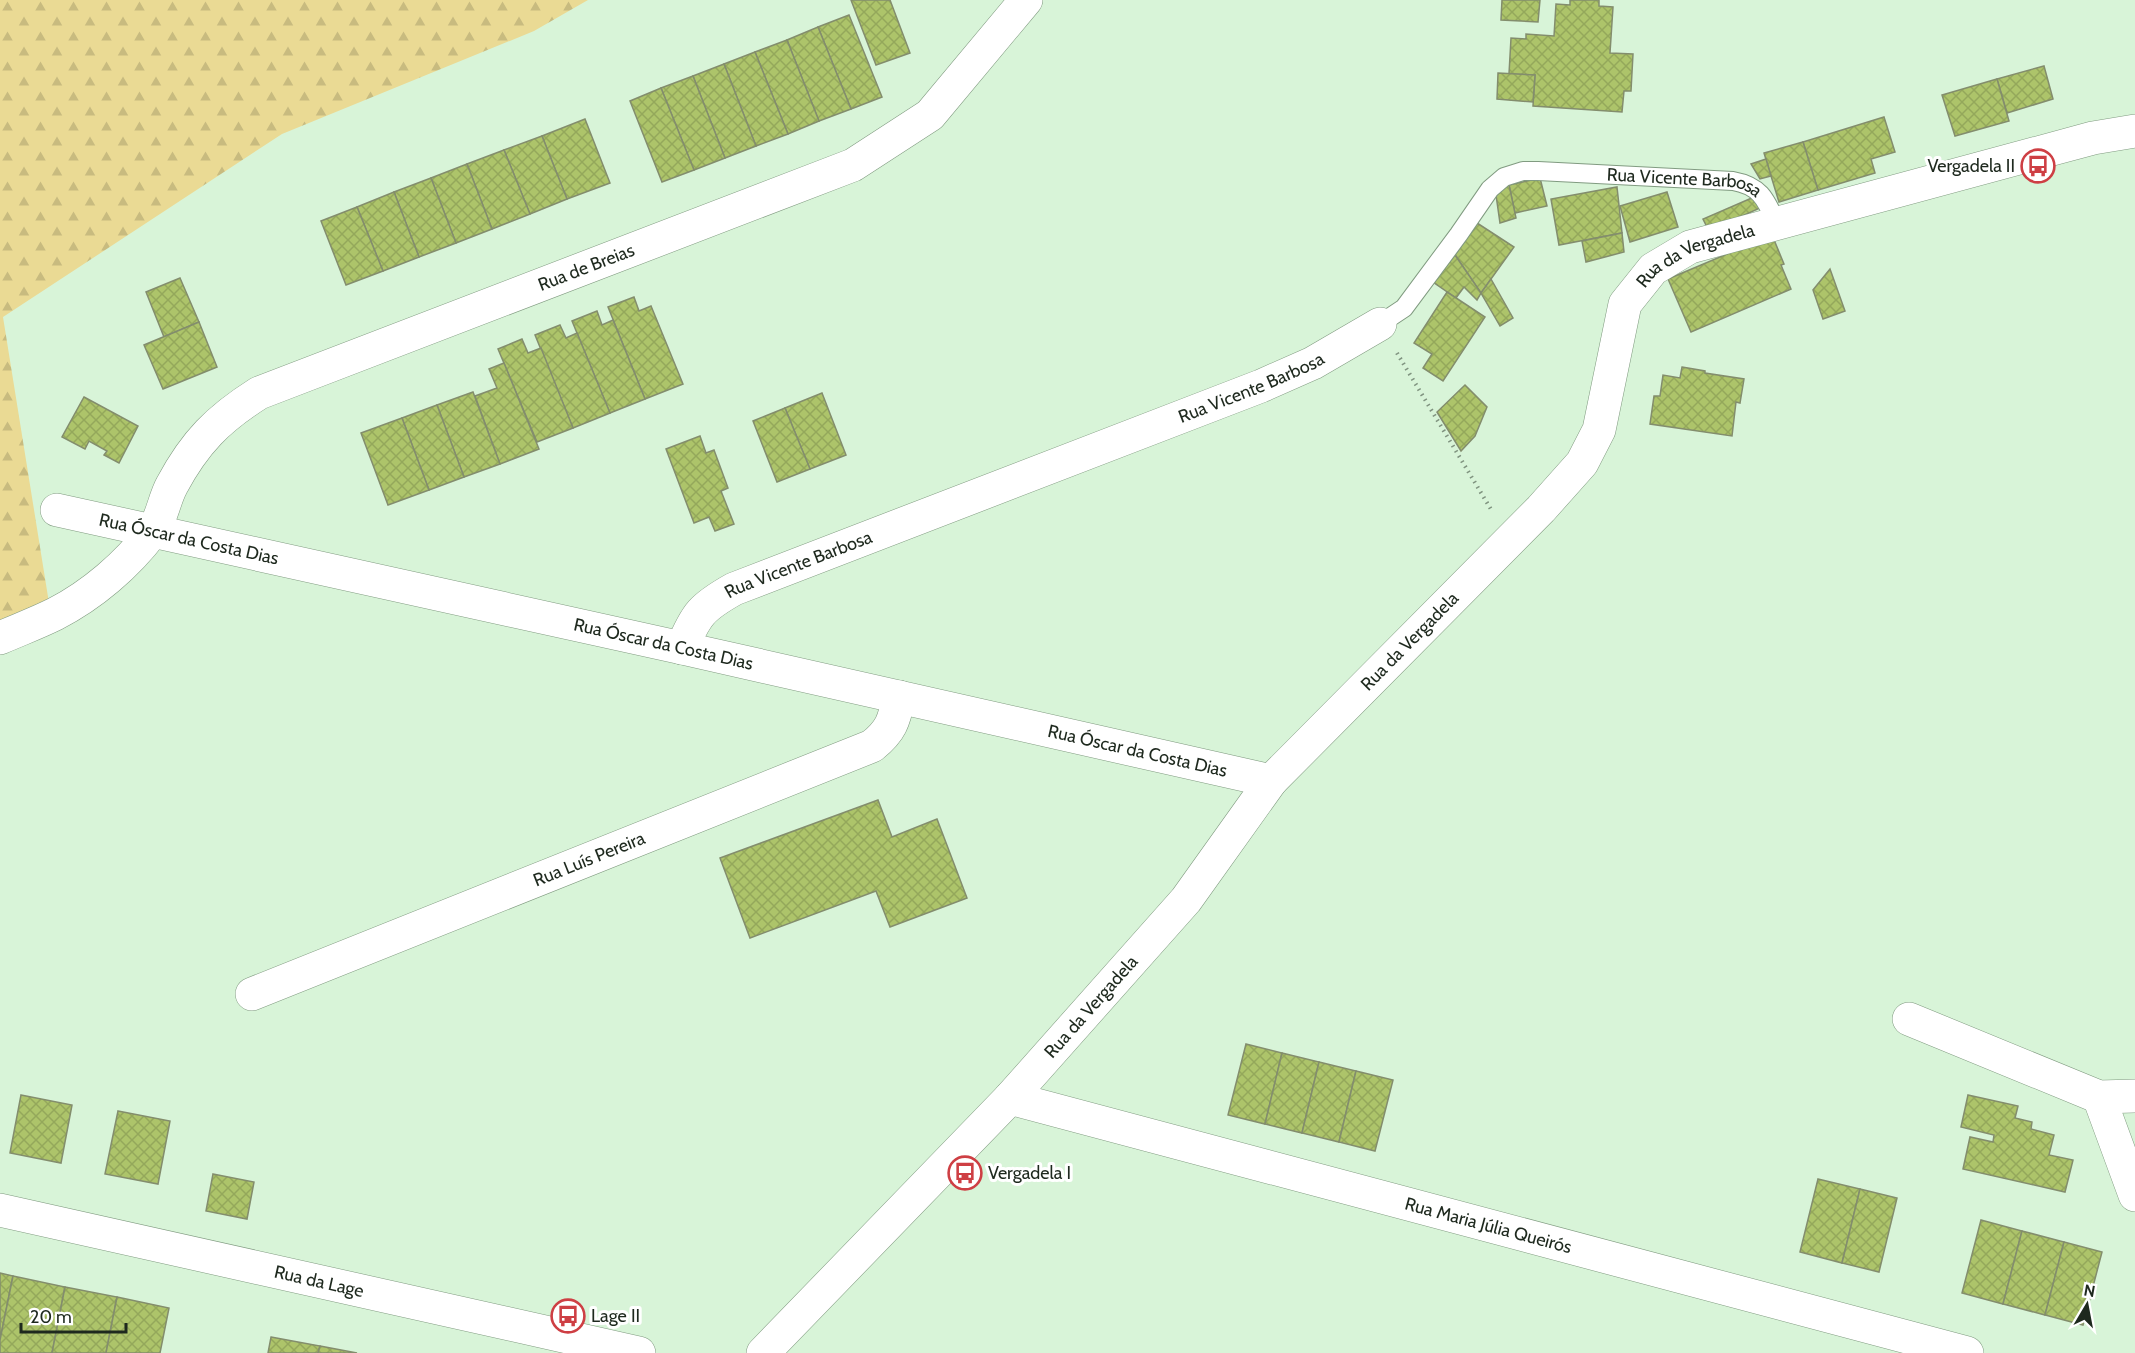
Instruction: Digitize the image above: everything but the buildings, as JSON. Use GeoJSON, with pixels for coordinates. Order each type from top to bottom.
{"type":"FeatureCollection","features":[{"type":"Feature","properties":{"kind":"street","name":"Rua de Breias"},"geometry":{"type":"LineString","coordinates":[[154,530],[171,487],[188,458],[207,433],[230,411],[259,393],[854,165],[930,115],[1026,0]]}},
{"type":"Feature","properties":{"kind":"street","name":"Rua da Vergadela"},"geometry":{"type":"LineString","coordinates":[[763,1353],[1010,1098],[1186,900],[1270,781],[1509,540],[1582,463],[1599,430],[1624,304],[1653,269],[1690,247],[2093,138],[2135,131]]}},
{"type":"Feature","properties":{"kind":"street","name":"Rua Vicente Barbosa"},"geometry":{"type":"LineString","coordinates":[[682,648],[693,622],[711,602],[734,589],[1261,386],[1313,363],[1380,324]]}},
{"type":"Feature","properties":{"kind":"street","name":"Rua Óscar da Costa Dias"},"geometry":{"type":"LineString","coordinates":[[57,510],[1270,781]]}},
{"type":"Feature","properties":{"kind":"street"},"geometry":{"type":"LineString","coordinates":[[0,638],[55,614],[95,590],[154,530]]}},
{"type":"Feature","properties":{"kind":"street","name":"Rua Luís Pereira"},"geometry":{"type":"LineString","coordinates":[[252,994],[872,746],[886,735],[894,719],[899,697]]}},
{"type":"Feature","properties":{"kind":"street"},"geometry":{"type":"LineString","coordinates":[[1909,1019],[2099,1097],[2135,1096]]}},
{"type":"Feature","properties":{"kind":"street"},"geometry":{"type":"LineString","coordinates":[[2099,1097],[2135,1195]]}},
{"type":"Feature","properties":{"kind":"street","name":"Rua Maria Júlia Queirós"},"geometry":{"type":"LineString","coordinates":[[1010,1098],[1967,1353]]}},
{"type":"Feature","properties":{"kind":"street","name":"Rua da Lage"},"geometry":{"type":"LineString","coordinates":[[0,1210],[639,1353]]}},
{"type":"Feature","properties":{"kind":"lane","name":"Rua Vicente Barbosa"},"geometry":{"type":"LineString","coordinates":[[1380,324],[1404,308],[1496,182],[1523,171],[1747,183],[1762,195],[1777,224]]}},
{"type":"Feature","properties":{"kind":"path"},"geometry":{"type":"LineString","coordinates":[[1380,324],[1509,540]]}},
{"type":"Feature","properties":{"kind":"green space"},"geometry":{"type":"Polygon","coordinates":[[[0,0],[588,0],[534,31],[282,134],[3,317],[49,603],[0,627],[0,0]]]}},
{"type":"Feature","properties":{"kind":"place","name":"Vergadela II"},"geometry":{"type":"Point","coordinates":[2038,166]}},
{"type":"Feature","properties":{"kind":"place","name":"Vergadela I"},"geometry":{"type":"Point","coordinates":[965,1173]}},
{"type":"Feature","properties":{"kind":"place","name":"Lage II"},"geometry":{"type":"Point","coordinates":[568,1316]}}]}
